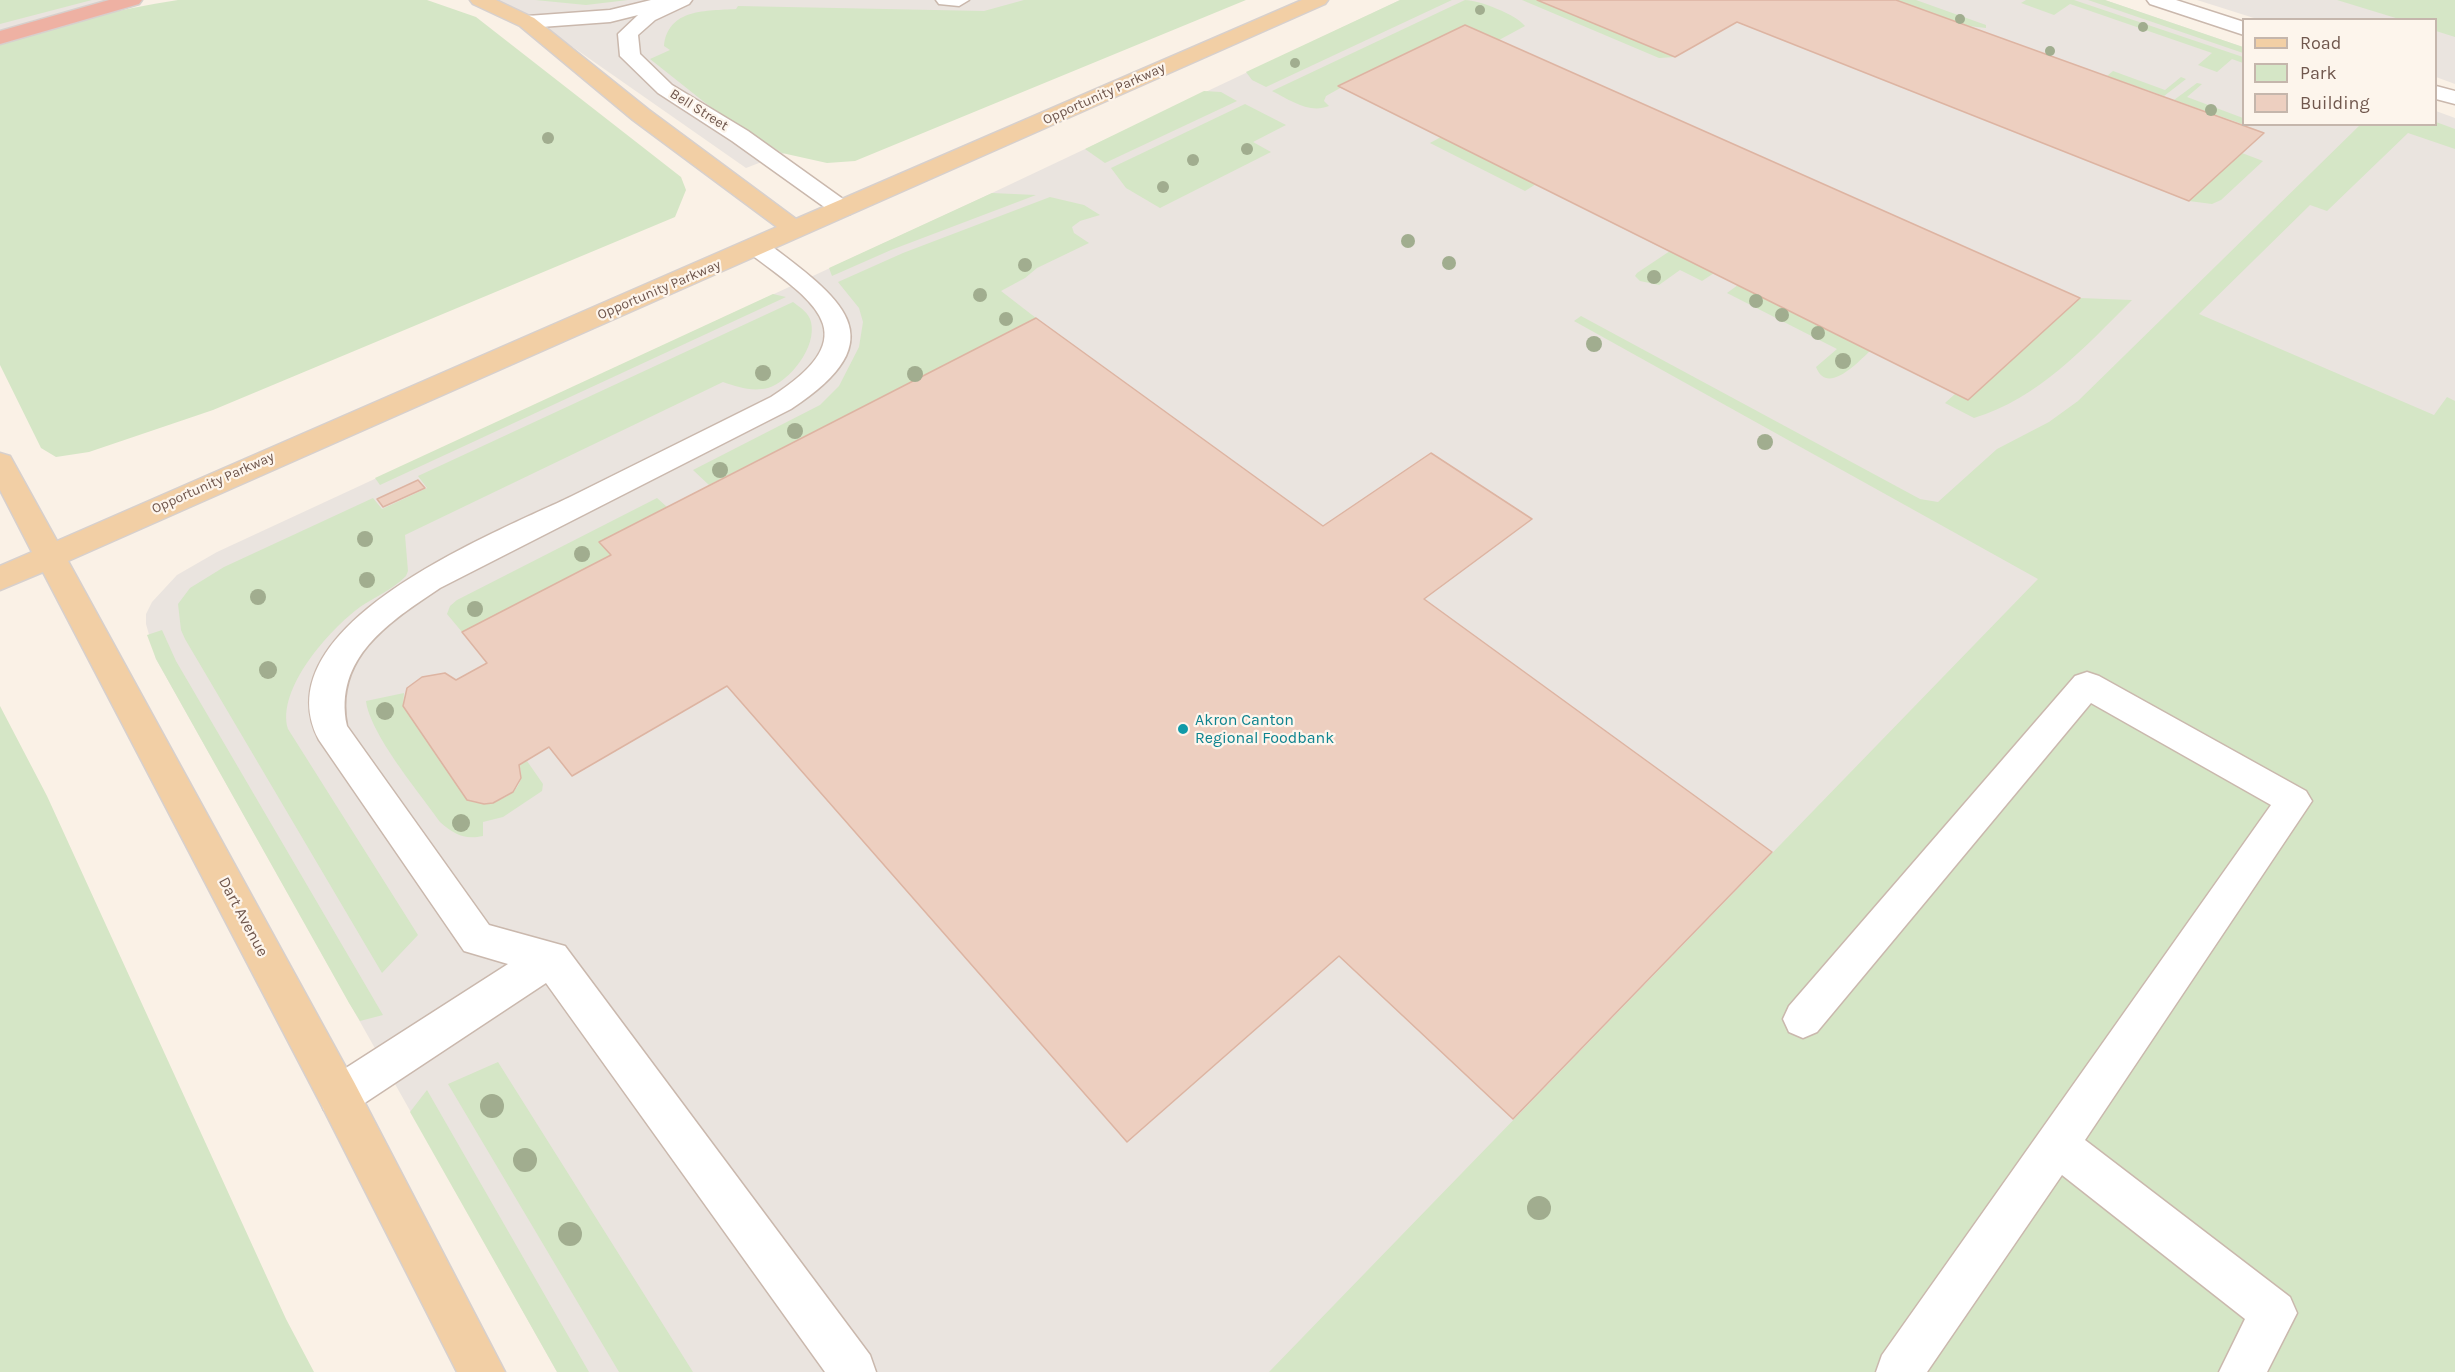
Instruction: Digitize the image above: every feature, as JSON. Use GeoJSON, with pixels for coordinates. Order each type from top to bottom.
{"type":"FeatureCollection","features":[{"type":"Feature","properties":{"kind":"highway"},"geometry":{"type":"LineString","coordinates":[[0,38],[44,22],[132,0]]}},
{"type":"Feature","properties":{"kind":"main road"},"geometry":{"type":"LineString","coordinates":[[480,0],[527,22],[641,115],[796,230]]}},
{"type":"Feature","properties":{"kind":"main road","name":"Opportunity Parkway"},"geometry":{"type":"LineString","coordinates":[[0,579],[1318,0]]}},
{"type":"Feature","properties":{"kind":"main road","name":"Dart Avenue"},"geometry":{"type":"LineString","coordinates":[[0,463],[48,557],[339,1096],[482,1372]]}},
{"type":"Feature","properties":{"kind":"street"},"geometry":{"type":"LineString","coordinates":[[527,22],[610,16],[674,0]]}},
{"type":"Feature","properties":{"kind":"street","name":"Bell Street"},"geometry":{"type":"LineString","coordinates":[[682,0],[648,16],[628,34],[630,56],[665,89],[740,136],[842,209]]}},
{"type":"Feature","properties":{"kind":"street"},"geometry":{"type":"LineString","coordinates":[[946,0],[959,0]]}},
{"type":"Feature","properties":{"kind":"street"},"geometry":{"type":"LineString","coordinates":[[2157,0],[2242,27]]}},
{"type":"Feature","properties":{"kind":"street"},"geometry":{"type":"LineString","coordinates":[[2437,92],[2455,98]]}},
{"type":"Feature","properties":{"kind":"street"},"geometry":{"type":"LineString","coordinates":[[757,247],[812,290],[834,318],[836,341],[824,368],[812,382],[781,403],[451,567],[388,608],[356,638],[338,664],[329,685],[326,715],[331,730],[477,939],[550,958],[853,1372]]}},
{"type":"Feature","properties":{"kind":"street"},"geometry":{"type":"LineString","coordinates":[[1803,1019],[2087,685],[2294,801],[1899,1372]]}},
{"type":"Feature","properties":{"kind":"street"},"geometry":{"type":"LineString","coordinates":[[339,1096],[550,958]]}},
{"type":"Feature","properties":{"kind":"street"},"geometry":{"type":"LineString","coordinates":[[2056,1144],[2274,1313],[2242,1372]]}},
{"type":"Feature","properties":{"kind":"shaded area"},"geometry":{"type":"Polygon","coordinates":[[[0,0],[116,0],[34,20],[0,32],[0,0]]]}},
{"type":"Feature","properties":{"kind":"shaded area"},"geometry":{"type":"Polygon","coordinates":[[[493,0],[1182,0],[746,168],[567,43],[500,1],[493,0]]]}},
{"type":"Feature","properties":{"kind":"shaded area"},"geometry":{"type":"Polygon","coordinates":[[[1400,0],[2105,0],[2242,47],[2242,126],[2437,126],[2437,111],[2455,118],[2455,1372],[557,1372],[156,659],[146,624],[146,614],[152,602],[177,575],[217,552],[992,193],[1400,0]]]}},
{"type":"Feature","properties":{"kind":"shaded area"},"geometry":{"type":"Polygon","coordinates":[[[2197,0],[2455,0],[2455,84],[2437,77],[2437,18],[2254,18],[2197,0]]]}},
{"type":"Feature","properties":{"kind":"green space"},"geometry":{"type":"Polygon","coordinates":[[[0,0],[92,0],[0,24],[0,0]]]}},
{"type":"Feature","properties":{"kind":"green space"},"geometry":{"type":"Polygon","coordinates":[[[178,0],[427,0],[476,17],[681,177],[686,190],[675,217],[213,410],[89,452],[56,457],[41,448],[0,365],[0,45],[88,18],[178,0]]]}},
{"type":"Feature","properties":{"kind":"green space"},"geometry":{"type":"Polygon","coordinates":[[[535,0],[628,0],[586,5],[535,0]]]}},
{"type":"Feature","properties":{"kind":"green space"},"geometry":{"type":"Polygon","coordinates":[[[1024,0],[1246,0],[855,161],[827,163],[782,153],[713,109],[650,59],[670,50],[664,46],[667,34],[673,24],[681,18],[702,12],[736,9],[738,6],[984,11],[1024,0]]]}},
{"type":"Feature","properties":{"kind":"green space"},"geometry":{"type":"Polygon","coordinates":[[[1400,0],[1452,0],[1266,87],[1252,80],[1246,72],[1400,0]]]}},
{"type":"Feature","properties":{"kind":"green space"},"geometry":{"type":"Polygon","coordinates":[[[1465,0],[1497,9],[1514,17],[1525,26],[1499,40],[1465,25],[1339,85],[1342,87],[1326,96],[1324,101],[1329,106],[1322,108],[1300,105],[1272,91],[1465,0]]]}},
{"type":"Feature","properties":{"kind":"green space"},"geometry":{"type":"Polygon","coordinates":[[[1522,0],[1537,0],[1675,57],[1659,58],[1522,0]]]}},
{"type":"Feature","properties":{"kind":"green space"},"geometry":{"type":"Polygon","coordinates":[[[1896,0],[1916,0],[1986,25],[1986,28],[1969,26],[1896,0]]]}},
{"type":"Feature","properties":{"kind":"green space"},"geometry":{"type":"Polygon","coordinates":[[[2026,0],[2074,0],[2242,57],[2242,63],[2232,59],[2217,72],[2198,65],[2212,53],[2070,4],[2054,15],[2021,3],[2026,0]]]}},
{"type":"Feature","properties":{"kind":"green space"},"geometry":{"type":"Polygon","coordinates":[[[2088,0],[2105,0],[2242,47],[2242,53],[2088,0]]]}},
{"type":"Feature","properties":{"kind":"green space"},"geometry":{"type":"Polygon","coordinates":[[[2337,0],[2455,0],[2455,37],[2437,31],[2437,18],[2396,18],[2337,0]]]}},
{"type":"Feature","properties":{"kind":"green space"},"geometry":{"type":"Polygon","coordinates":[[[2113,71],[2165,90],[2181,77],[2186,79],[2164,96],[2107,76],[2113,71]]]}},
{"type":"Feature","properties":{"kind":"green space"},"geometry":{"type":"Polygon","coordinates":[[[2197,83],[2202,84],[2187,97],[2242,118],[2242,124],[2174,100],[2197,83]]]}},
{"type":"Feature","properties":{"kind":"green space"},"geometry":{"type":"Polygon","coordinates":[[[1204,91],[1221,92],[1237,101],[1105,163],[1085,149],[1204,91]]]}},
{"type":"Feature","properties":{"kind":"green space"},"geometry":{"type":"Polygon","coordinates":[[[1245,104],[1286,125],[1253,142],[1271,152],[1160,208],[1126,188],[1111,168],[1245,104]]]}},
{"type":"Feature","properties":{"kind":"green space"},"geometry":{"type":"Polygon","coordinates":[[[2437,122],[2455,129],[2455,149],[2408,133],[2327,211],[2310,205],[2199,314],[2434,415],[2447,397],[2455,401],[2455,1372],[1269,1372],[2038,579],[1574,321],[1581,316],[1920,499],[1938,502],[1997,449],[2049,422],[2078,401],[2359,126],[2437,126],[2437,122]]]}},
{"type":"Feature","properties":{"kind":"green space"},"geometry":{"type":"Polygon","coordinates":[[[1441,137],[1536,184],[1525,191],[1430,143],[1441,137]]]}},
{"type":"Feature","properties":{"kind":"green space"},"geometry":{"type":"Polygon","coordinates":[[[2242,153],[2263,161],[2221,200],[2212,204],[2189,201],[2242,153]]]}},
{"type":"Feature","properties":{"kind":"green space"},"geometry":{"type":"Polygon","coordinates":[[[992,193],[1036,195],[891,250],[832,276],[829,268],[992,193]]]}},
{"type":"Feature","properties":{"kind":"green space"},"geometry":{"type":"Polygon","coordinates":[[[1050,197],[1084,205],[1100,215],[1080,221],[1072,227],[1074,233],[1089,243],[1037,268],[1025,278],[1001,291],[1036,318],[709,485],[693,470],[820,405],[839,386],[859,347],[863,322],[859,308],[838,282],[903,253],[1050,197]]]}},
{"type":"Feature","properties":{"kind":"green space"},"geometry":{"type":"Polygon","coordinates":[[[1670,251],[1714,273],[1702,281],[1680,270],[1659,285],[1640,281],[1635,276],[1670,251]]]}},
{"type":"Feature","properties":{"kind":"green space"},"geometry":{"type":"Polygon","coordinates":[[[1738,285],[1870,351],[1851,369],[1835,378],[1821,375],[1816,367],[1837,349],[1727,293],[1738,285]]]}},
{"type":"Feature","properties":{"kind":"green space"},"geometry":{"type":"Polygon","coordinates":[[[773,294],[786,297],[380,485],[375,478],[773,294]]]}},
{"type":"Feature","properties":{"kind":"green space"},"geometry":{"type":"Polygon","coordinates":[[[2080,298],[2132,300],[2079,353],[2019,398],[1974,418],[1945,403],[1955,394],[1968,400],[2080,298]]]}},
{"type":"Feature","properties":{"kind":"green space"},"geometry":{"type":"Polygon","coordinates":[[[793,302],[808,316],[812,332],[806,352],[793,371],[785,378],[762,389],[745,388],[723,382],[405,535],[408,571],[406,576],[348,617],[308,661],[290,696],[286,713],[288,729],[418,935],[382,973],[185,639],[181,630],[178,604],[190,588],[224,567],[373,498],[382,509],[427,488],[418,476],[793,302]]]}},
{"type":"Feature","properties":{"kind":"green space"},"geometry":{"type":"Polygon","coordinates":[[[657,498],[667,507],[599,542],[611,555],[462,632],[447,614],[450,606],[457,600],[657,498]]]}},
{"type":"Feature","properties":{"kind":"green space"},"geometry":{"type":"Polygon","coordinates":[[[162,630],[176,661],[383,1015],[360,1021],[349,1003],[156,659],[147,635],[162,630]]]}},
{"type":"Feature","properties":{"kind":"green space"},"geometry":{"type":"Polygon","coordinates":[[[404,693],[403,706],[467,800],[486,803],[505,797],[519,784],[521,775],[519,765],[527,761],[543,784],[542,791],[503,817],[483,822],[483,836],[465,836],[450,830],[440,822],[397,763],[376,730],[369,714],[366,701],[404,693]]]}},
{"type":"Feature","properties":{"kind":"green space"},"geometry":{"type":"Polygon","coordinates":[[[0,706],[47,796],[286,1319],[314,1372],[0,1372],[0,706]]]}},
{"type":"Feature","properties":{"kind":"green space"},"geometry":{"type":"Polygon","coordinates":[[[498,1062],[693,1372],[619,1372],[448,1084],[498,1062]]]}},
{"type":"Feature","properties":{"kind":"green space"},"geometry":{"type":"Polygon","coordinates":[[[427,1090],[589,1372],[557,1372],[410,1112],[427,1090]]]}},
{"type":"Feature","properties":{"kind":"building"},"geometry":{"type":"Polygon","coordinates":[[[1537,0],[1896,0],[2264,133],[2189,201],[1737,22],[1675,57],[1537,0]]]}},
{"type":"Feature","properties":{"kind":"building"},"geometry":{"type":"Polygon","coordinates":[[[1465,25],[2080,298],[1968,400],[1338,86],[1465,25]]]}},
{"type":"Feature","properties":{"kind":"building","name":"Akron Canton Regional Foodbank"},"geometry":{"type":"Polygon","coordinates":[[[1036,318],[1323,526],[1431,453],[1532,519],[1424,599],[1772,852],[1513,1119],[1339,956],[1127,1142],[727,686],[572,776],[549,747],[519,765],[521,778],[513,792],[493,803],[484,804],[467,800],[403,706],[407,688],[422,677],[445,673],[456,680],[487,663],[462,632],[611,555],[599,542],[1036,318]]]}},
{"type":"Feature","properties":{"kind":"building"},"geometry":{"type":"Polygon","coordinates":[[[418,480],[425,488],[383,507],[377,499],[418,480]]]}},
{"type":"Feature","properties":{"kind":"place","name":"Akron Canton Regional Foodbank"},"geometry":{"type":"Point","coordinates":[1183,729]}}]}
